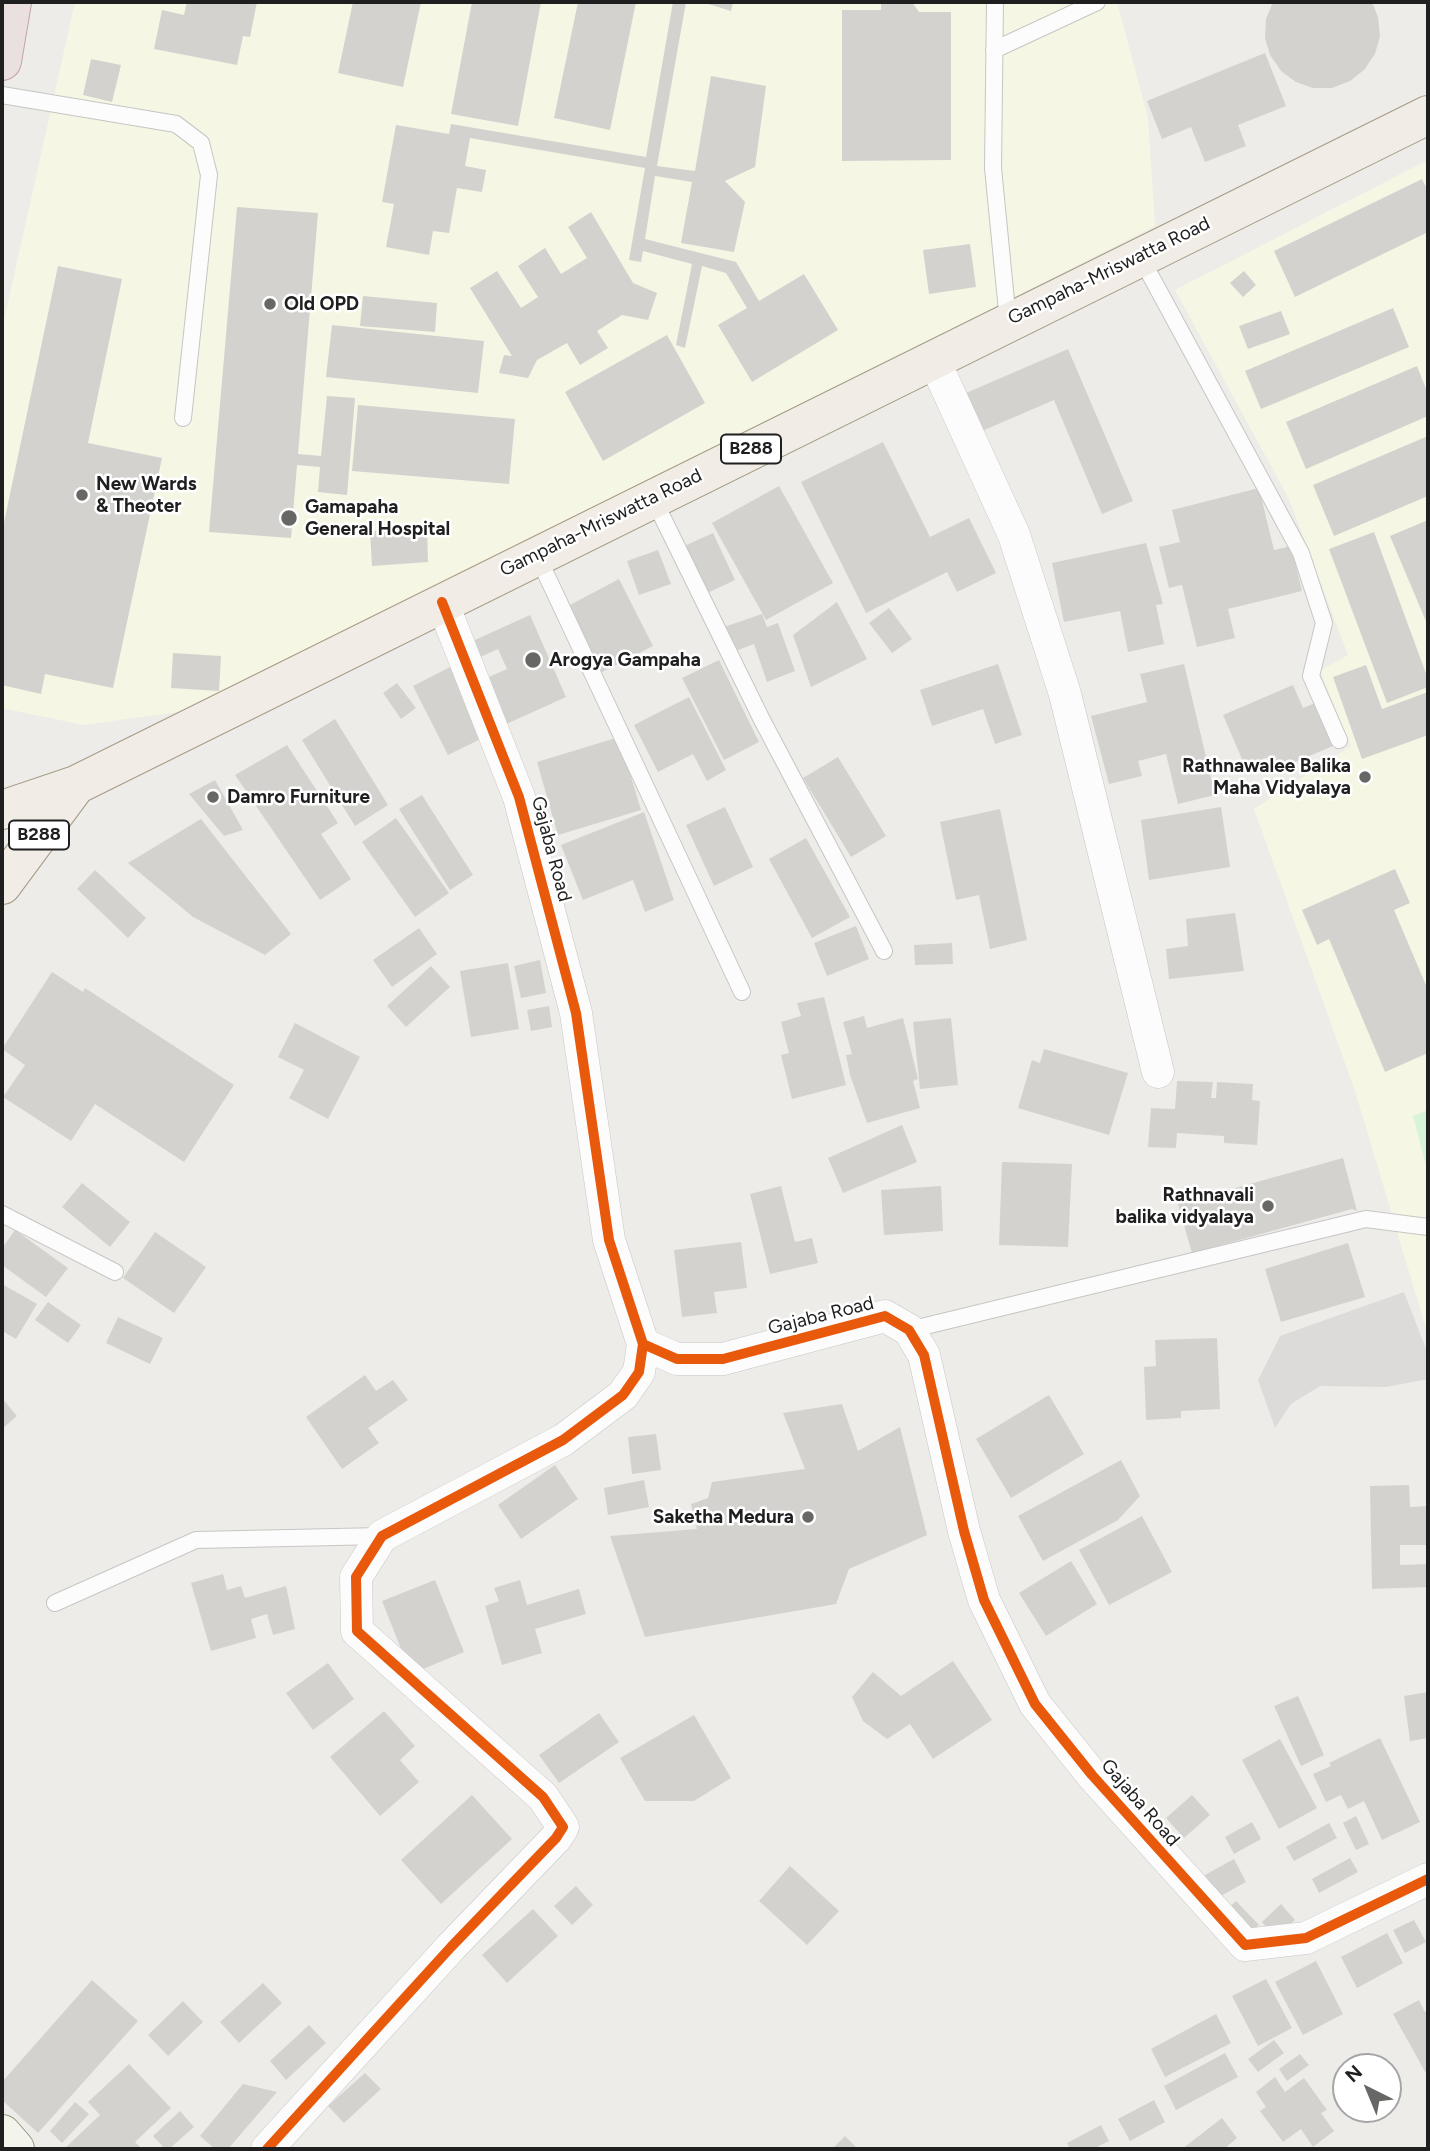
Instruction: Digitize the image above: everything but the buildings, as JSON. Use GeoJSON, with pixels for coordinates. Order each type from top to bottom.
{"type":"FeatureCollection","features":[{"type":"Feature","properties":{"kind":"highway"},"geometry":{"type":"LineString","coordinates":[[2,61],[12,2]]}},
{"type":"Feature","properties":{"kind":"main road","name":"Gampaha-Mriswatta Road"},"geometry":{"type":"LineString","coordinates":[[2,810],[76,785],[1140,255],[1428,115]]}},
{"type":"Feature","properties":{"kind":"main road","name":"Gampaha-Mriswatta Road"},"geometry":{"type":"LineString","coordinates":[[2,885],[76,785]]}},
{"type":"Feature","properties":{"kind":"street"},"geometry":{"type":"LineString","coordinates":[[933,358],[1014,535],[1065,694],[1158,1072]]}},
{"type":"Feature","properties":{"kind":"street","name":"Gajaba Road"},"geometry":{"type":"LineString","coordinates":[[442,602],[519,797],[576,1013],[609,1240],[643,1344],[677,1359],[723,1359],[885,1316],[909,1330],[924,1355],[964,1531],[984,1600],[1035,1704],[1129,1817],[1245,1945],[1306,1938],[1428,1879]]}},
{"type":"Feature","properties":{"kind":"street"},"geometry":{"type":"LineString","coordinates":[[267,2149],[563,1827],[543,1797],[357,1631],[356,1577],[382,1536],[563,1440],[622,1395],[639,1372],[643,1344]]}},
{"type":"Feature","properties":{"kind":"street"},"geometry":{"type":"LineString","coordinates":[[2,2134],[16,2149]]}},
{"type":"Feature","properties":{"kind":"lane"},"geometry":{"type":"LineString","coordinates":[[995,2],[993,169],[1008,321]]}},
{"type":"Feature","properties":{"kind":"lane"},"geometry":{"type":"LineString","coordinates":[[994,50],[1097,2]]}},
{"type":"Feature","properties":{"kind":"lane"},"geometry":{"type":"LineString","coordinates":[[2,95],[176,124],[201,143],[208,175],[183,418]]}},
{"type":"Feature","properties":{"kind":"lane"},"geometry":{"type":"LineString","coordinates":[[1140,255],[1301,553],[1324,622],[1311,676],[1339,740]]}},
{"type":"Feature","properties":{"kind":"lane"},"geometry":{"type":"LineString","coordinates":[[653,498],[762,720],[884,951]]}},
{"type":"Feature","properties":{"kind":"lane"},"geometry":{"type":"LineString","coordinates":[[537,555],[743,992]]}},
{"type":"Feature","properties":{"kind":"lane"},"geometry":{"type":"LineString","coordinates":[[2,1214],[115,1272]]}},
{"type":"Feature","properties":{"kind":"lane"},"geometry":{"type":"LineString","coordinates":[[909,1330],[1366,1219],[1428,1227]]}},
{"type":"Feature","properties":{"kind":"lane"},"geometry":{"type":"LineString","coordinates":[[55,1603],[195,1540],[382,1536]]}},
{"type":"Feature","properties":{"kind":"shaded area","name":"Gamapaha General Hospital"},"geometry":{"type":"Polygon","coordinates":[[[75,2],[1117,2],[1148,118],[1155,226],[200,709],[83,725],[2,708],[2,329],[75,2]]]}},
{"type":"Feature","properties":{"kind":"shaded area","name":"Rathnawalee Balika Maha Vidyalaya"},"geometry":{"type":"Polygon","coordinates":[[[1428,160],[1428,1335],[1355,1091],[1254,809],[1351,746],[1320,671],[1348,655],[1289,499],[1175,290],[1428,160]]]}},
{"type":"Feature","properties":{"kind":"shaded area"},"geometry":{"type":"Polygon","coordinates":[[[1404,1292],[1428,1354],[1428,1379],[1386,1387],[1320,1386],[1291,1404],[1275,1428],[1258,1380],[1280,1336],[1404,1292]]]}},
{"type":"Feature","properties":{"kind":"green space"},"geometry":{"type":"Polygon","coordinates":[[[1428,1110],[1428,1173],[1413,1116],[1428,1110]]]}},
{"type":"Feature","properties":{"kind":"cycle path"},"geometry":{"type":"LineString","coordinates":[[442,602],[519,797],[576,1013],[609,1240],[643,1344],[677,1359],[723,1359],[885,1316],[909,1330],[924,1355],[964,1531],[984,1600],[1035,1704],[1092,1775],[1245,1945],[1306,1938],[1428,1879]]}},
{"type":"Feature","properties":{"kind":"cycle path"},"geometry":{"type":"LineString","coordinates":[[267,2149],[451,1947],[556,1838],[563,1827],[543,1797],[357,1631],[356,1577],[382,1536],[563,1440],[623,1395],[639,1372],[643,1344]]}},
{"type":"Feature","properties":{"kind":"place","name":"Old OPD"},"geometry":{"type":"Point","coordinates":[270,304]}},
{"type":"Feature","properties":{"kind":"place","name":"New Wards & Theoter"},"geometry":{"type":"Point","coordinates":[82,495]}},
{"type":"Feature","properties":{"kind":"place","name":"Gamapaha General Hospital"},"geometry":{"type":"Point","coordinates":[289,518]}},
{"type":"Feature","properties":{"kind":"place","name":"Arogya Gampaha"},"geometry":{"type":"Point","coordinates":[533,660]}},
{"type":"Feature","properties":{"kind":"place","name":"Rathnawalee Balika Maha Vidyalaya"},"geometry":{"type":"Point","coordinates":[1365,777]}},
{"type":"Feature","properties":{"kind":"place","name":"Damro Furniture"},"geometry":{"type":"Point","coordinates":[213,797]}},
{"type":"Feature","properties":{"kind":"place","name":"Rathnavali balika vidyalaya"},"geometry":{"type":"Point","coordinates":[1268,1206]}},
{"type":"Feature","properties":{"kind":"place","name":"Saketha Medura"},"geometry":{"type":"Point","coordinates":[808,1517]}}]}
